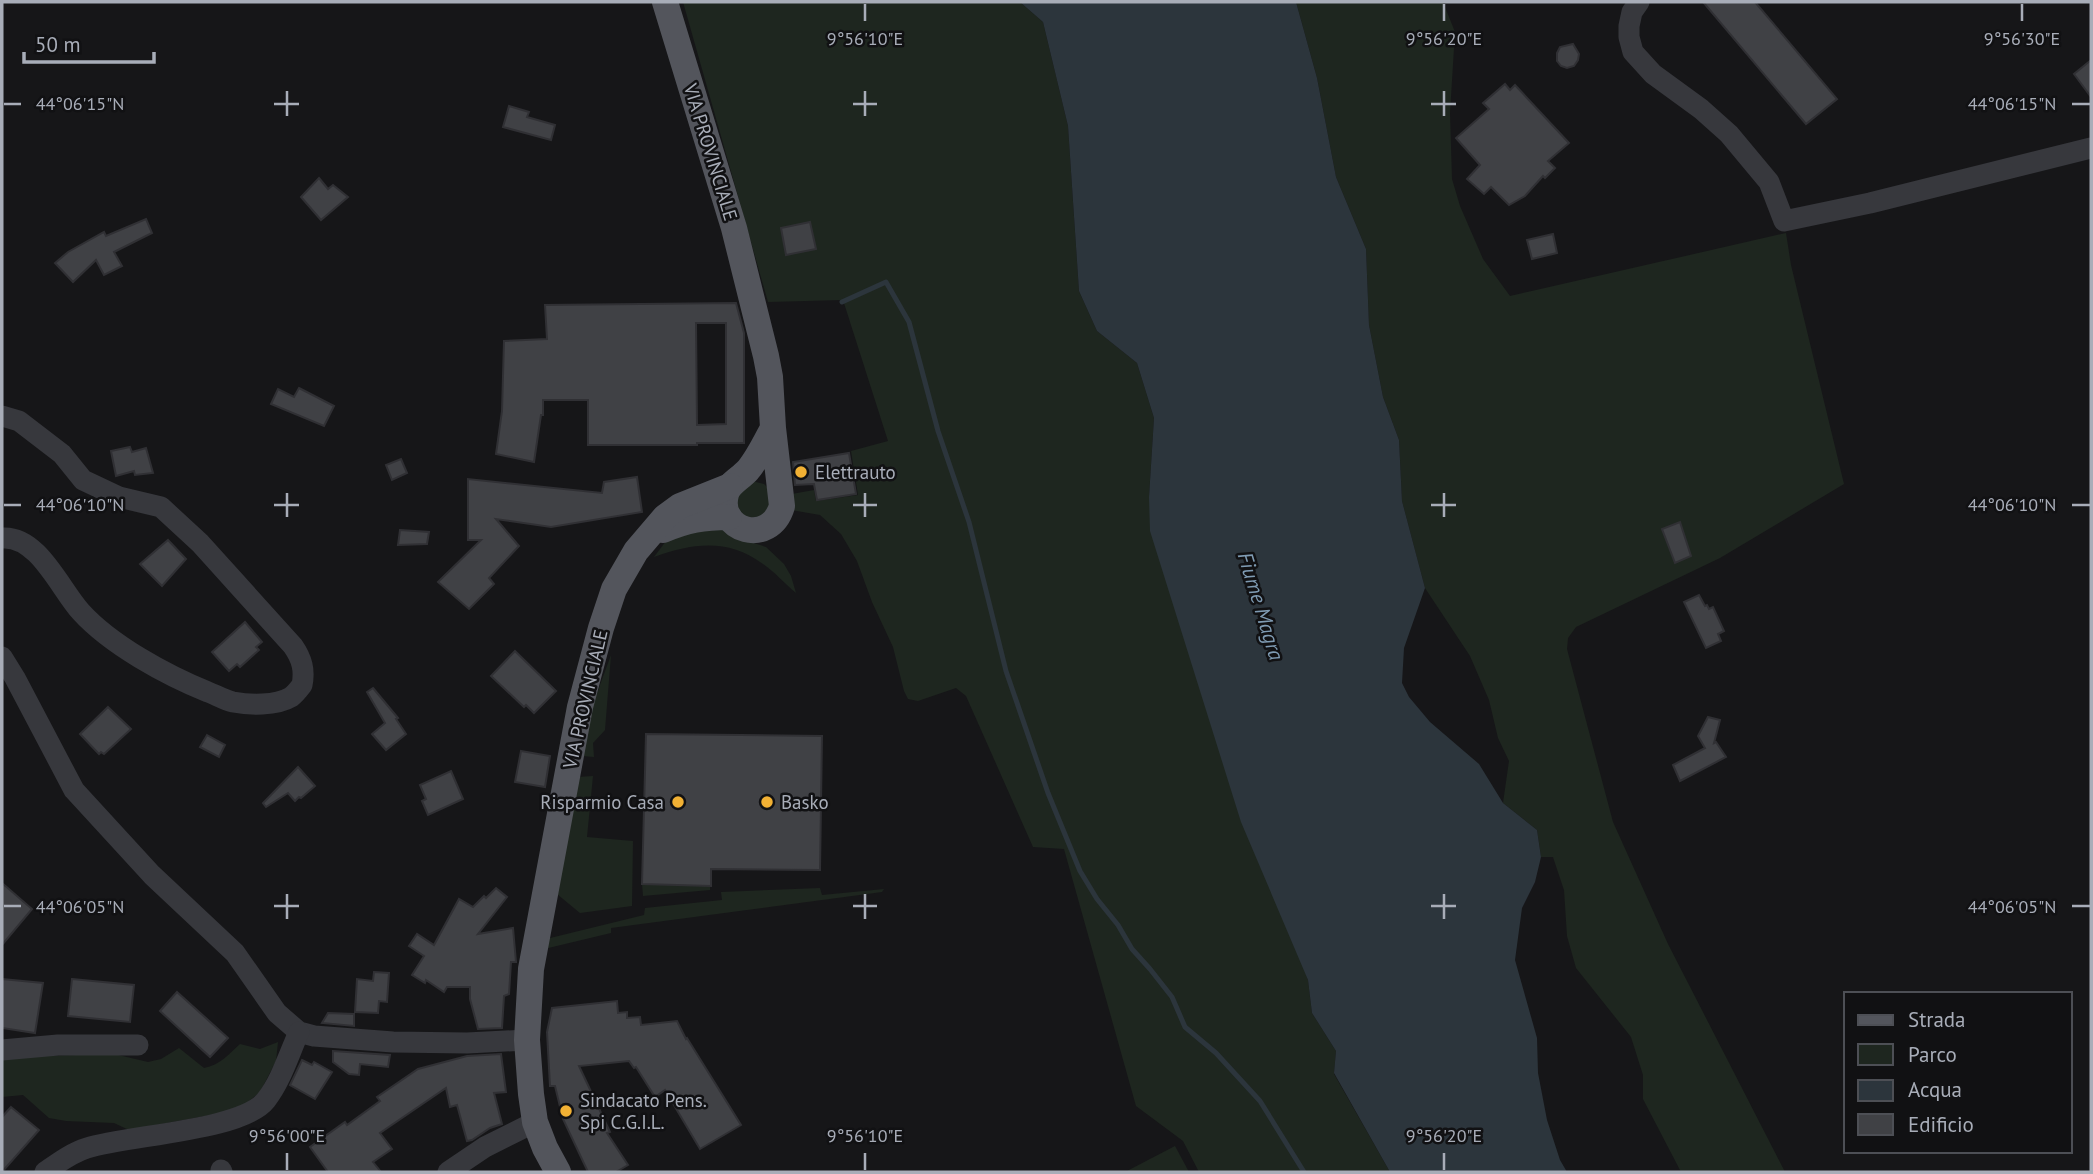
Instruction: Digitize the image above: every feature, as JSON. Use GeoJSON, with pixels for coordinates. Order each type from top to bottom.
{"type":"FeatureCollection","features":[{"type":"Feature","properties":{"kind":"main road","name":"VIA PROVINCIALE"},"geometry":{"type":"LineString","coordinates":[[558,1172],[535,1122],[531,1094],[527,1040],[531,969],[580,707],[614,589],[636,551],[648,537],[686,520],[708,517],[729,517],[741,528],[750,531],[767,527],[779,515],[782,506],[772,428],[770,377],[734,228],[665,3]]}},
{"type":"Feature","properties":{"kind":"main road"},"geometry":{"type":"LineString","coordinates":[[729,517],[725,498],[760,453],[772,428]]}},
{"type":"Feature","properties":{"kind":"main road"},"geometry":{"type":"LineString","coordinates":[[648,537],[665,517],[680,506],[735,482],[759,474],[768,478],[780,491]]}},
{"type":"Feature","properties":{"kind":"street"},"geometry":{"type":"LineString","coordinates":[[1639,2],[1632,12],[1629,26],[1633,52],[1653,74],[1701,109],[1729,134],[1769,182],[1784,222],[2091,148]]}},
{"type":"Feature","properties":{"kind":"street"},"geometry":{"type":"LineString","coordinates":[[2,416],[19,421],[62,454],[83,480],[119,497],[161,507],[200,542],[293,646],[301,658],[302,685],[291,697],[276,702],[232,702],[161,670],[106,633],[81,612],[45,563],[27,545],[8,537],[2,538]]}},
{"type":"Feature","properties":{"kind":"street"},"geometry":{"type":"LineString","coordinates":[[2,657],[74,790],[152,875],[234,953],[277,1013],[299,1032],[314,1037],[393,1042],[467,1043],[527,1040]]}},
{"type":"Feature","properties":{"kind":"street"},"geometry":{"type":"LineString","coordinates":[[45,1172],[85,1148],[210,1126],[252,1112],[266,1101],[299,1032]]}},
{"type":"Feature","properties":{"kind":"street"},"geometry":{"type":"LineString","coordinates":[[2,1050],[58,1045],[138,1045]]}},
{"type":"Feature","properties":{"kind":"street"},"geometry":{"type":"LineString","coordinates":[[448,1172],[485,1147],[535,1122]]}},
{"type":"Feature","properties":{"kind":"green space"},"geometry":{"type":"Polygon","coordinates":[[[683,2],[1020,2],[1043,22],[1068,126],[1079,291],[1097,331],[1137,363],[1154,418],[1149,497],[1308,980],[1312,1013],[1336,1051],[1334,1074],[1390,1172],[1199,1172],[1183,1141],[1136,1106],[1064,849],[1033,847],[966,696],[956,688],[918,701],[908,699],[893,647],[857,561],[841,534],[820,515],[791,510],[786,495],[814,490],[816,501],[858,495],[851,451],[888,441],[843,300],[768,302],[683,2]]]}},
{"type":"Feature","properties":{"kind":"green space"},"geometry":{"type":"Polygon","coordinates":[[[1296,2],[1443,2],[1455,32],[1450,113],[1452,179],[1460,206],[1483,259],[1510,296],[1786,233],[1791,265],[1844,484],[1720,558],[1576,627],[1568,638],[1567,649],[1613,822],[1668,944],[1785,1172],[1681,1172],[1643,1099],[1643,1075],[1631,1037],[1576,968],[1567,936],[1564,890],[1553,857],[1541,857],[1537,830],[1503,803],[1509,761],[1498,738],[1489,700],[1470,656],[1425,588],[1402,501],[1399,440],[1383,397],[1369,325],[1366,249],[1336,177],[1317,78],[1296,2]]]}},
{"type":"Feature","properties":{"kind":"green space"},"geometry":{"type":"Polygon","coordinates":[[[752,481],[764,484],[769,489],[772,513],[744,523],[732,495],[752,481]]]}},
{"type":"Feature","properties":{"kind":"green space"},"geometry":{"type":"Polygon","coordinates":[[[720,524],[741,539],[766,547],[784,564],[796,593],[767,567],[737,550],[696,546],[654,557],[669,537],[720,524]]]}},
{"type":"Feature","properties":{"kind":"green space"},"geometry":{"type":"Polygon","coordinates":[[[611,655],[605,730],[593,743],[594,757],[582,756],[589,715],[611,655]]]}},
{"type":"Feature","properties":{"kind":"green space"},"geometry":{"type":"Polygon","coordinates":[[[593,776],[587,837],[633,841],[632,906],[580,913],[557,894],[578,777],[593,776]]]}},
{"type":"Feature","properties":{"kind":"green space"},"geometry":{"type":"Polygon","coordinates":[[[642,884],[710,885],[710,890],[643,896],[642,884]]]}},
{"type":"Feature","properties":{"kind":"green space"},"geometry":{"type":"Polygon","coordinates":[[[820,888],[822,895],[884,889],[882,892],[611,928],[611,933],[540,950],[542,940],[644,915],[645,908],[722,900],[721,892],[820,888]]]}},
{"type":"Feature","properties":{"kind":"green space"},"geometry":{"type":"Polygon","coordinates":[[[278,1042],[276,1061],[260,1092],[238,1110],[129,1130],[114,1123],[49,1118],[23,1095],[2,1097],[2,1057],[114,1054],[148,1062],[161,1059],[179,1048],[204,1068],[220,1062],[240,1044],[260,1049],[278,1042]]]}},
{"type":"Feature","properties":{"kind":"green space"},"geometry":{"type":"Polygon","coordinates":[[[1175,1146],[1189,1172],[1125,1172],[1175,1146]]]}},
{"type":"Feature","properties":{"kind":"water","name":"Fiume Magra"},"geometry":{"type":"Polygon","coordinates":[[[1020,2],[1296,2],[1317,78],[1336,177],[1366,249],[1369,325],[1383,397],[1399,440],[1402,501],[1425,588],[1404,648],[1402,683],[1409,697],[1430,722],[1479,764],[1503,803],[1537,830],[1541,857],[1535,882],[1522,908],[1515,960],[1537,1038],[1538,1073],[1547,1120],[1560,1160],[1567,1172],[1390,1172],[1334,1073],[1336,1051],[1312,1013],[1308,980],[1241,822],[1150,531],[1149,497],[1154,418],[1137,363],[1097,331],[1079,291],[1068,126],[1043,22],[1020,2]]]}},
{"type":"Feature","properties":{"kind":"building"},"geometry":{"type":"Polygon","coordinates":[[[1703,2],[1755,2],[1837,99],[1806,124],[1703,2]]]}},
{"type":"Feature","properties":{"kind":"building"},"geometry":{"type":"Polygon","coordinates":[[[1573,44],[1579,54],[1578,60],[1574,66],[1561,66],[1557,61],[1560,47],[1573,44]]]}},
{"type":"Feature","properties":{"kind":"building"},"geometry":{"type":"Polygon","coordinates":[[[2091,60],[2091,97],[2074,74],[2091,60]]]}},
{"type":"Feature","properties":{"kind":"building"},"geometry":{"type":"Polygon","coordinates":[[[1505,84],[1510,90],[1515,85],[1569,143],[1548,161],[1555,168],[1545,178],[1543,176],[1525,196],[1509,205],[1491,187],[1484,194],[1467,179],[1480,165],[1456,138],[1489,109],[1483,103],[1505,84]]]}},
{"type":"Feature","properties":{"kind":"building"},"geometry":{"type":"Polygon","coordinates":[[[509,106],[529,112],[527,117],[555,125],[551,140],[503,127],[509,106]]]}},
{"type":"Feature","properties":{"kind":"building"},"geometry":{"type":"Polygon","coordinates":[[[319,178],[328,189],[333,185],[348,197],[321,220],[301,197],[319,178]]]}},
{"type":"Feature","properties":{"kind":"building"},"geometry":{"type":"Polygon","coordinates":[[[146,219],[152,233],[114,252],[122,266],[104,275],[96,260],[73,282],[55,263],[68,252],[104,232],[106,236],[146,219]]]}},
{"type":"Feature","properties":{"kind":"building"},"geometry":{"type":"Polygon","coordinates":[[[810,222],[816,249],[786,255],[781,228],[810,222]]]}},
{"type":"Feature","properties":{"kind":"building"},"geometry":{"type":"Polygon","coordinates":[[[1553,234],[1557,253],[1532,259],[1527,240],[1553,234]]]}},
{"type":"Feature","properties":{"kind":"building"},"geometry":{"type":"Polygon","coordinates":[[[736,303],[744,333],[744,443],[588,445],[588,400],[543,400],[543,415],[534,462],[496,454],[502,411],[504,341],[547,339],[545,305],[736,303]],[[696,323],[697,425],[726,424],[726,323],[696,323]]]}},
{"type":"Feature","properties":{"kind":"building"},"geometry":{"type":"Polygon","coordinates":[[[299,388],[334,406],[324,426],[271,404],[278,389],[294,397],[299,388]]]}},
{"type":"Feature","properties":{"kind":"building"},"geometry":{"type":"Polygon","coordinates":[[[130,447],[132,452],[146,448],[153,473],[135,475],[134,471],[116,476],[111,451],[130,447]]]}},
{"type":"Feature","properties":{"kind":"building"},"geometry":{"type":"Polygon","coordinates":[[[849,453],[856,494],[817,500],[814,484],[795,485],[793,462],[849,453]]]}},
{"type":"Feature","properties":{"kind":"building"},"geometry":{"type":"Polygon","coordinates":[[[401,459],[407,473],[392,480],[386,465],[401,459]]]}},
{"type":"Feature","properties":{"kind":"building"},"geometry":{"type":"Polygon","coordinates":[[[637,477],[642,512],[551,527],[496,519],[519,546],[489,578],[494,584],[469,609],[438,582],[481,540],[468,540],[468,479],[602,493],[604,482],[637,477]]]}},
{"type":"Feature","properties":{"kind":"building"},"geometry":{"type":"Polygon","coordinates":[[[1680,522],[1691,556],[1675,563],[1662,529],[1680,522]]]}},
{"type":"Feature","properties":{"kind":"building"},"geometry":{"type":"Polygon","coordinates":[[[400,530],[429,532],[427,544],[398,545],[400,530]]]}},
{"type":"Feature","properties":{"kind":"building"},"geometry":{"type":"Polygon","coordinates":[[[168,540],[186,559],[162,586],[140,564],[168,540]]]}},
{"type":"Feature","properties":{"kind":"building"},"geometry":{"type":"Polygon","coordinates":[[[1699,595],[1705,606],[1709,609],[1713,607],[1724,631],[1718,634],[1721,641],[1706,648],[1684,602],[1699,595]]]}},
{"type":"Feature","properties":{"kind":"building"},"geometry":{"type":"Polygon","coordinates":[[[245,622],[262,642],[256,647],[259,650],[240,667],[237,664],[229,671],[212,652],[245,622]]]}},
{"type":"Feature","properties":{"kind":"building"},"geometry":{"type":"Polygon","coordinates":[[[515,651],[556,691],[534,713],[491,676],[515,651]]]}},
{"type":"Feature","properties":{"kind":"building"},"geometry":{"type":"Polygon","coordinates":[[[373,688],[398,718],[396,719],[406,734],[386,750],[372,734],[385,723],[367,692],[373,688]]]}},
{"type":"Feature","properties":{"kind":"building"},"geometry":{"type":"Polygon","coordinates":[[[108,707],[131,729],[104,754],[99,754],[80,734],[108,707]]]}},
{"type":"Feature","properties":{"kind":"building"},"geometry":{"type":"Polygon","coordinates":[[[1708,717],[1720,720],[1714,743],[1716,742],[1726,757],[1680,781],[1673,765],[1705,748],[1698,736],[1708,717]]]}},
{"type":"Feature","properties":{"kind":"building"},"geometry":{"type":"Polygon","coordinates":[[[646,734],[822,736],[820,870],[711,869],[711,886],[642,884],[646,734]]]}},
{"type":"Feature","properties":{"kind":"building"},"geometry":{"type":"Polygon","coordinates":[[[207,735],[225,745],[219,757],[200,747],[207,735]]]}},
{"type":"Feature","properties":{"kind":"building"},"geometry":{"type":"Polygon","coordinates":[[[521,751],[550,756],[545,787],[515,782],[521,751]]]}},
{"type":"Feature","properties":{"kind":"building"},"geometry":{"type":"Polygon","coordinates":[[[298,767],[315,786],[295,801],[288,793],[266,807],[263,803],[298,767]]]}},
{"type":"Feature","properties":{"kind":"building"},"geometry":{"type":"Polygon","coordinates":[[[451,771],[463,799],[428,815],[422,801],[426,799],[420,785],[451,771]]]}},
{"type":"Feature","properties":{"kind":"building"},"geometry":{"type":"Polygon","coordinates":[[[2,883],[32,909],[2,945],[2,883]]]}},
{"type":"Feature","properties":{"kind":"building"},"geometry":{"type":"Polygon","coordinates":[[[496,888],[507,897],[478,934],[513,928],[516,962],[511,962],[509,994],[504,996],[502,1028],[478,1029],[470,999],[470,987],[447,987],[444,992],[426,980],[425,983],[412,975],[424,956],[409,946],[417,934],[434,945],[459,899],[473,907],[496,888]]]}},
{"type":"Feature","properties":{"kind":"building"},"geometry":{"type":"Polygon","coordinates":[[[374,972],[389,973],[387,1002],[379,1001],[378,1013],[355,1012],[357,979],[373,981],[374,972]]]}},
{"type":"Feature","properties":{"kind":"building"},"geometry":{"type":"Polygon","coordinates":[[[2,979],[43,983],[35,1033],[2,1028],[2,979]]]}},
{"type":"Feature","properties":{"kind":"building"},"geometry":{"type":"Polygon","coordinates":[[[72,979],[134,985],[130,1022],[68,1016],[72,979]]]}},
{"type":"Feature","properties":{"kind":"building"},"geometry":{"type":"Polygon","coordinates":[[[177,992],[228,1038],[210,1057],[160,1011],[177,992]]]}},
{"type":"Feature","properties":{"kind":"building"},"geometry":{"type":"Polygon","coordinates":[[[617,1001],[618,1013],[627,1012],[627,1018],[640,1017],[641,1025],[677,1021],[741,1125],[700,1149],[665,1090],[655,1097],[636,1067],[629,1061],[579,1066],[610,1132],[607,1133],[628,1165],[616,1172],[588,1172],[563,1119],[555,1086],[550,1086],[547,1032],[552,1008],[617,1001]]]}},
{"type":"Feature","properties":{"kind":"building"},"geometry":{"type":"Polygon","coordinates":[[[328,1013],[354,1014],[354,1026],[322,1023],[328,1013]]]}},
{"type":"Feature","properties":{"kind":"building"},"geometry":{"type":"Polygon","coordinates":[[[333,1051],[390,1055],[388,1067],[360,1064],[359,1075],[349,1074],[333,1062],[333,1051]]]}},
{"type":"Feature","properties":{"kind":"building"},"geometry":{"type":"Polygon","coordinates":[[[501,1054],[506,1092],[494,1093],[502,1124],[490,1128],[472,1140],[467,1141],[457,1105],[450,1107],[446,1088],[380,1133],[392,1149],[373,1162],[381,1172],[328,1172],[310,1147],[345,1122],[347,1125],[380,1101],[377,1097],[418,1069],[467,1056],[501,1054]]]}},
{"type":"Feature","properties":{"kind":"building"},"geometry":{"type":"Polygon","coordinates":[[[302,1060],[312,1065],[314,1062],[332,1072],[315,1099],[290,1085],[302,1060]]]}},
{"type":"Feature","properties":{"kind":"building"},"geometry":{"type":"Polygon","coordinates":[[[11,1107],[39,1130],[2,1172],[2,1117],[11,1107]]]}},
{"type":"Feature","properties":{"kind":"waterway"},"geometry":{"type":"LineString","coordinates":[[842,302],[886,282],[909,322],[938,431],[969,522],[1006,671],[1048,793],[1080,871],[1132,949],[1172,997],[1185,1027],[1216,1053],[1260,1101],[1304,1172]]}},
{"type":"Feature","properties":{"kind":"place","name":"Elettrauto"},"geometry":{"type":"Point","coordinates":[801,472]}},
{"type":"Feature","properties":{"kind":"place","name":"Risparmio Casa"},"geometry":{"type":"Point","coordinates":[678,802]}},
{"type":"Feature","properties":{"kind":"place","name":"Basko"},"geometry":{"type":"Point","coordinates":[767,802]}},
{"type":"Feature","properties":{"kind":"place","name":"Sindacato Pens. Spi C.G.I.L."},"geometry":{"type":"Point","coordinates":[566,1111]}}]}
